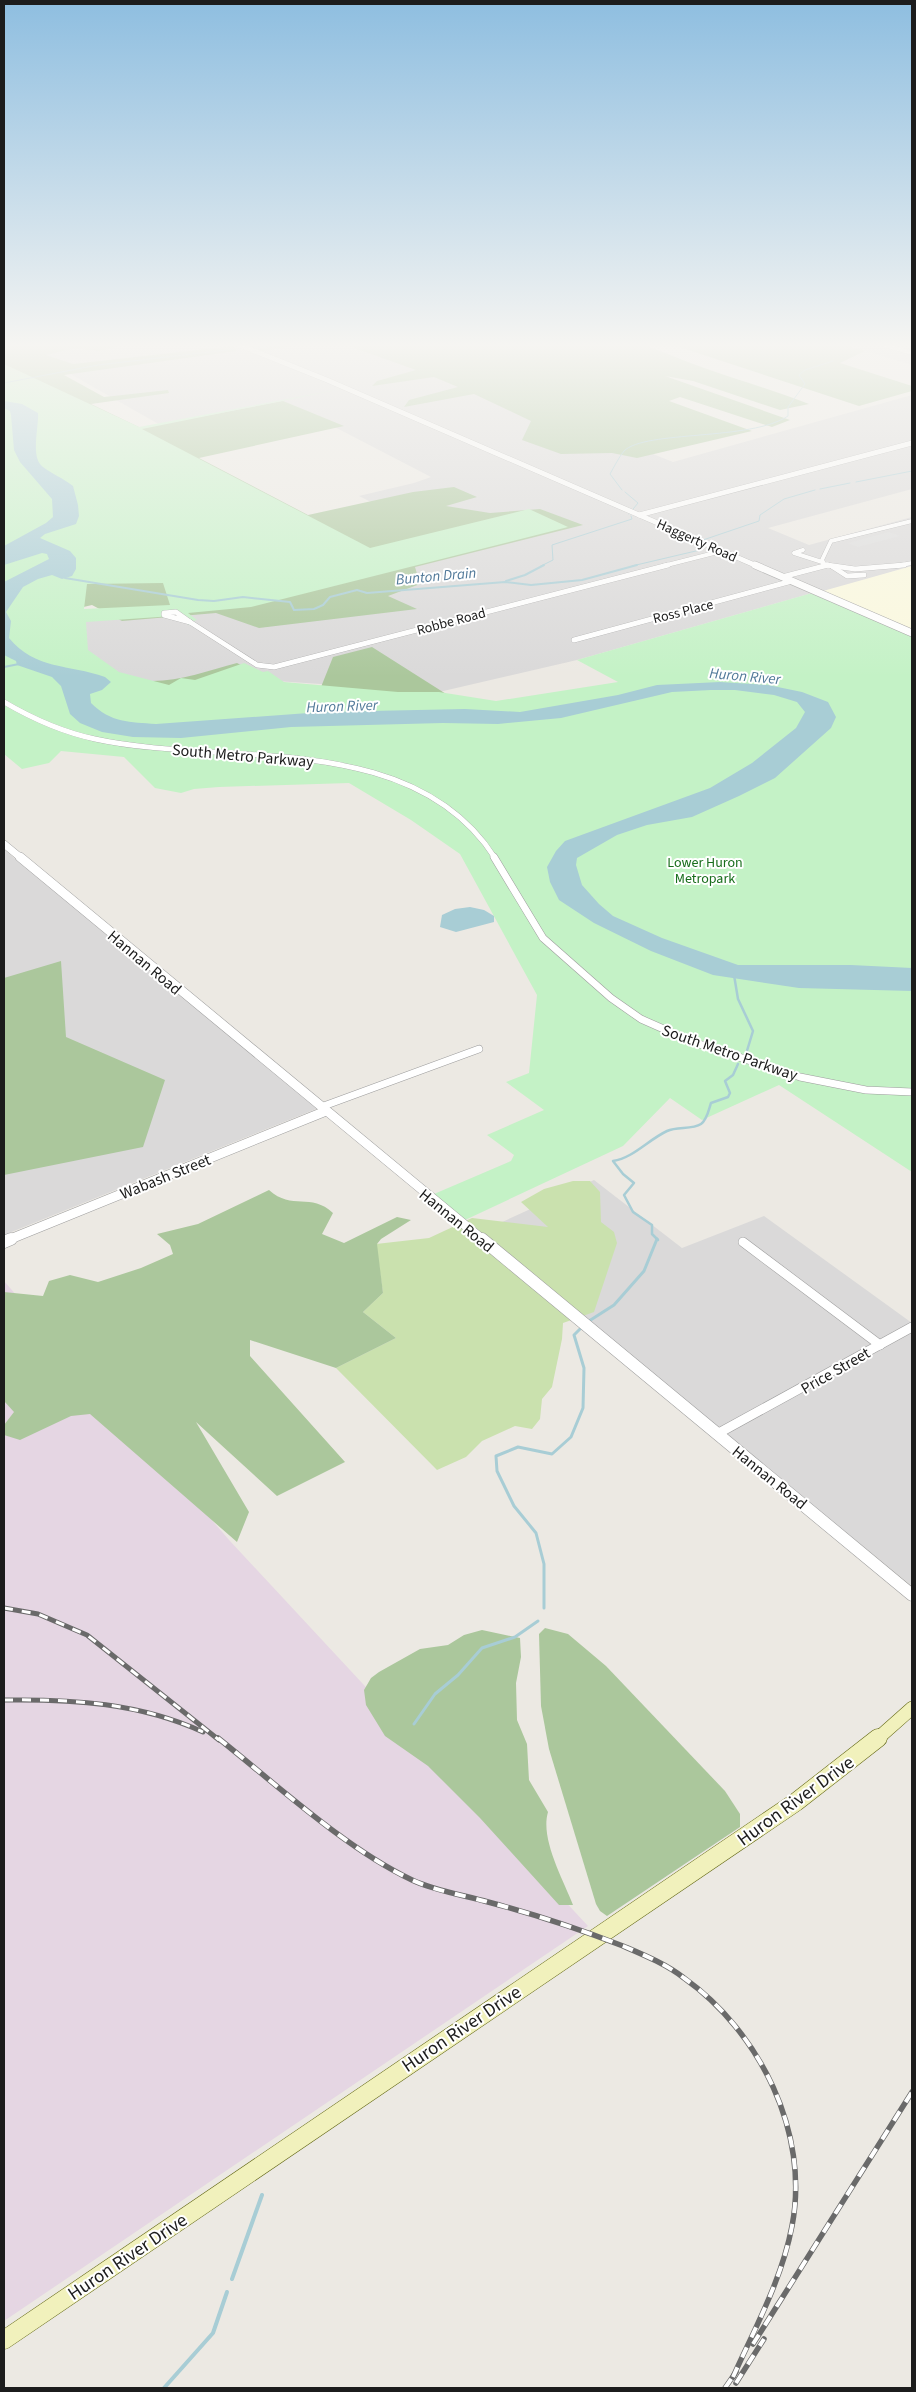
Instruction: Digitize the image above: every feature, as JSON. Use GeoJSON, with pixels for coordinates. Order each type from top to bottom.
{"type":"FeatureCollection","features":[{"type":"Feature","properties":{"kind":"main road","name":"Huron River Drive"},"geometry":{"type":"LineString","coordinates":[[4,2340],[796,1802],[868,1747],[912,1708]]}},
{"type":"Feature","properties":{"kind":"street","name":"Haggerty Road"},"geometry":{"type":"LineString","coordinates":[[498,454],[912,634]]}},
{"type":"Feature","properties":{"kind":"street"},"geometry":{"type":"LineString","coordinates":[[639,514],[868,454]]}},
{"type":"Feature","properties":{"kind":"street"},"geometry":{"type":"LineString","coordinates":[[827,564],[831,541],[912,522]]}},
{"type":"Feature","properties":{"kind":"street"},"geometry":{"type":"LineString","coordinates":[[803,550],[794,553],[827,564],[890,568],[912,563]]}},
{"type":"Feature","properties":{"kind":"street","name":"Robbe Road"},"geometry":{"type":"LineString","coordinates":[[190,622],[164,616],[164,613],[176,612],[257,665],[274,667],[722,551]]}},
{"type":"Feature","properties":{"kind":"street"},"geometry":{"type":"LineString","coordinates":[[782,577],[827,564]]}},
{"type":"Feature","properties":{"kind":"street"},"geometry":{"type":"LineString","coordinates":[[827,564],[835,570],[854,578],[864,575]]}},
{"type":"Feature","properties":{"kind":"street","name":"Ross Place"},"geometry":{"type":"LineString","coordinates":[[574,640],[792,582]]}},
{"type":"Feature","properties":{"kind":"street","name":"South Metro Parkway"},"geometry":{"type":"LineString","coordinates":[[4,702],[47,725],[103,740],[154,748],[297,758],[358,770],[409,787],[444,806],[476,831],[493,854],[542,937],[621,1005],[641,1019],[676,1037],[822,1083],[867,1091],[912,1092]]}},
{"type":"Feature","properties":{"kind":"street","name":"Hannan Road"},"geometry":{"type":"LineString","coordinates":[[4,844],[912,1594]]}},
{"type":"Feature","properties":{"kind":"street","name":"Wabash Street"},"geometry":{"type":"LineString","coordinates":[[4,1242],[323,1109],[479,1049]]}},
{"type":"Feature","properties":{"kind":"street","name":"Price Street"},"geometry":{"type":"LineString","coordinates":[[717,1434],[880,1345],[743,1242]]}},
{"type":"Feature","properties":{"kind":"street"},"geometry":{"type":"LineString","coordinates":[[880,1345],[912,1327]]}},
{"type":"Feature","properties":{"kind":"shaded area"},"geometry":{"type":"Polygon","coordinates":[[[386,454],[652,454],[673,462],[703,454],[912,454],[912,489],[768,528],[809,545],[912,517],[912,566],[577,660],[439,692],[230,678],[131,699],[64,635],[76,614],[245,607],[381,507],[359,496],[431,477],[386,454]]]}},
{"type":"Feature","properties":{"kind":"shaded area"},"geometry":{"type":"Polygon","coordinates":[[[889,532],[900,536],[858,547],[848,543],[889,532]]]}},
{"type":"Feature","properties":{"kind":"shaded area"},"geometry":{"type":"Polygon","coordinates":[[[912,566],[912,631],[823,591],[912,566]]]}},
{"type":"Feature","properties":{"kind":"shaded area"},"geometry":{"type":"Polygon","coordinates":[[[4,849],[14,858],[321,1107],[4,1235],[4,849]]]}},
{"type":"Feature","properties":{"kind":"shaded area"},"geometry":{"type":"Polygon","coordinates":[[[594,1180],[682,1248],[764,1216],[912,1323],[912,1586],[478,1233],[594,1180]]]}},
{"type":"Feature","properties":{"kind":"shaded area"},"geometry":{"type":"Polygon","coordinates":[[[4,1281],[230,1541],[588,1926],[4,2321],[4,1281]]]}},
{"type":"Feature","properties":{"kind":"green space"},"geometry":{"type":"Polygon","coordinates":[[[4,454],[219,454],[199,458],[308,515],[413,492],[454,487],[477,497],[446,506],[490,513],[540,509],[583,525],[415,567],[420,584],[388,596],[417,609],[259,628],[216,613],[122,621],[92,605],[75,609],[81,652],[112,672],[132,679],[162,681],[177,679],[237,663],[282,686],[321,687],[333,657],[372,647],[454,699],[102,737],[4,493],[4,454]]]}},
{"type":"Feature","properties":{"kind":"green space","name":"Lower Huron Metropark"},"geometry":{"type":"Polygon","coordinates":[[[4,454],[189,454],[370,548],[529,509],[568,527],[251,607],[188,613],[197,620],[193,621],[196,623],[189,625],[173,616],[86,622],[88,650],[119,672],[169,685],[181,678],[195,680],[244,663],[263,672],[268,671],[284,682],[398,692],[439,692],[496,701],[618,682],[577,660],[812,593],[912,636],[912,1172],[779,1085],[702,1120],[670,1098],[623,1146],[465,1220],[434,1194],[511,1161],[514,1155],[487,1135],[544,1110],[506,1082],[529,1073],[537,995],[460,854],[411,820],[349,783],[219,787],[194,789],[181,793],[155,788],[124,757],[61,751],[49,763],[22,769],[4,754],[4,454]],[[163,583],[87,584],[84,609],[170,605],[163,583]]]}},
{"type":"Feature","properties":{"kind":"green space"},"geometry":{"type":"Polygon","coordinates":[[[615,454],[656,454],[637,458],[615,454]]]}},
{"type":"Feature","properties":{"kind":"green space"},"geometry":{"type":"Polygon","coordinates":[[[61,961],[66,1037],[165,1080],[143,1147],[4,1175],[4,978],[61,961]]]}},
{"type":"Feature","properties":{"kind":"green space"},"geometry":{"type":"Polygon","coordinates":[[[573,1181],[590,1181],[600,1192],[601,1222],[614,1232],[617,1243],[594,1312],[563,1323],[562,1339],[552,1387],[542,1399],[540,1419],[532,1429],[515,1426],[482,1441],[466,1457],[437,1470],[336,1368],[396,1338],[363,1312],[383,1293],[376,1244],[429,1238],[472,1218],[548,1227],[521,1202],[544,1189],[573,1181]]]}},
{"type":"Feature","properties":{"kind":"green space"},"geometry":{"type":"Polygon","coordinates":[[[269,1190],[286,1200],[309,1202],[325,1207],[333,1213],[322,1234],[344,1243],[397,1217],[411,1220],[381,1239],[377,1244],[383,1293],[363,1312],[396,1338],[336,1368],[250,1340],[250,1356],[345,1462],[277,1496],[196,1422],[249,1512],[237,1542],[90,1414],[71,1416],[20,1440],[4,1435],[4,1425],[14,1412],[4,1401],[4,1292],[43,1296],[49,1281],[70,1275],[98,1282],[141,1268],[173,1254],[170,1245],[157,1234],[198,1224],[269,1190]]]}},
{"type":"Feature","properties":{"kind":"green space"},"geometry":{"type":"Polygon","coordinates":[[[545,1628],[568,1634],[606,1666],[725,1791],[740,1814],[740,1827],[607,1916],[600,1911],[596,1904],[549,1749],[541,1706],[539,1634],[545,1628]]]}},
{"type":"Feature","properties":{"kind":"green space"},"geometry":{"type":"Polygon","coordinates":[[[482,1630],[520,1638],[521,1657],[516,1683],[517,1720],[527,1744],[529,1780],[548,1812],[546,1823],[550,1846],[573,1905],[559,1905],[480,1818],[428,1766],[385,1736],[366,1705],[364,1690],[371,1678],[379,1672],[420,1649],[448,1645],[464,1635],[482,1630]]]}},
{"type":"Feature","properties":{"kind":"water"},"geometry":{"type":"Polygon","coordinates":[[[16,454],[37,454],[39,463],[43,467],[73,486],[79,516],[76,524],[45,534],[40,538],[70,551],[76,558],[76,569],[72,576],[62,579],[52,575],[38,579],[23,587],[6,612],[11,621],[9,638],[30,656],[41,661],[105,677],[111,682],[102,690],[90,694],[91,703],[98,710],[114,718],[138,723],[156,724],[322,712],[465,709],[520,712],[618,695],[657,685],[720,682],[768,685],[802,692],[828,702],[836,717],[831,728],[775,778],[692,817],[647,825],[617,835],[577,858],[576,865],[582,885],[613,916],[662,938],[738,965],[851,965],[912,968],[912,991],[799,988],[713,975],[651,951],[594,923],[559,900],[550,882],[547,867],[556,851],[565,841],[710,788],[752,763],[796,728],[805,712],[797,702],[774,695],[735,690],[672,692],[561,718],[498,724],[443,723],[291,727],[181,738],[133,737],[102,732],[80,723],[70,714],[61,686],[52,677],[17,665],[16,661],[4,655],[4,582],[49,559],[47,554],[42,553],[4,565],[4,546],[46,523],[53,517],[52,499],[20,462],[16,454]]]}},
{"type":"Feature","properties":{"kind":"water"},"geometry":{"type":"Polygon","coordinates":[[[470,907],[484,910],[494,916],[494,922],[456,932],[440,927],[442,915],[455,909],[470,907]]]}},
{"type":"Feature","properties":{"kind":"waterway"},"geometry":{"type":"LineString","coordinates":[[622,454],[610,474],[622,490]]}},
{"type":"Feature","properties":{"kind":"waterway","name":"Bunton Drain"},"geometry":{"type":"LineString","coordinates":[[856,482],[912,471]]}},
{"type":"Feature","properties":{"kind":"waterway","name":"Bunton Drain"},"geometry":{"type":"LineString","coordinates":[[820,489],[850,483]]}},
{"type":"Feature","properties":{"kind":"waterway","name":"Bunton Drain"},"geometry":{"type":"LineString","coordinates":[[632,566],[700,550],[700,541],[759,521],[760,515],[784,499],[815,490]]}},
{"type":"Feature","properties":{"kind":"waterway"},"geometry":{"type":"LineString","coordinates":[[625,492],[638,503],[629,514]]}},
{"type":"Feature","properties":{"kind":"waterway"},"geometry":{"type":"LineString","coordinates":[[541,566],[553,560],[552,545],[632,519],[631,516]]}},
{"type":"Feature","properties":{"kind":"waterway"},"geometry":{"type":"LineString","coordinates":[[506,581],[525,575],[544,565]]}},
{"type":"Feature","properties":{"kind":"waterway","name":"Bunton Drain"},"geometry":{"type":"LineString","coordinates":[[65,578],[198,600],[214,601],[243,597],[290,602],[294,610],[314,609],[323,605],[330,597],[357,590],[367,593],[505,582],[531,585],[582,580],[637,565]]}},
{"type":"Feature","properties":{"kind":"waterway"},"geometry":{"type":"LineString","coordinates":[[4,667],[19,664]]}},
{"type":"Feature","properties":{"kind":"waterway"},"geometry":{"type":"LineString","coordinates":[[734,975],[738,999],[753,1031],[746,1054]]}},
{"type":"Feature","properties":{"kind":"waterway"},"geometry":{"type":"LineString","coordinates":[[657,1239],[652,1234],[652,1225],[633,1212],[624,1195],[634,1183],[623,1174],[613,1161],[634,1153],[667,1131],[701,1124],[706,1117],[711,1103],[728,1097],[730,1093],[725,1081],[733,1075],[738,1064]]}},
{"type":"Feature","properties":{"kind":"waterway"},"geometry":{"type":"LineString","coordinates":[[589,1321],[614,1305],[644,1271],[657,1239]]}},
{"type":"Feature","properties":{"kind":"waterway"},"geometry":{"type":"LineString","coordinates":[[544,1608],[544,1564],[536,1533],[514,1506],[497,1471],[496,1456],[518,1447],[552,1454],[571,1437],[583,1408],[584,1368],[574,1335],[583,1326]]}},
{"type":"Feature","properties":{"kind":"waterway"},"geometry":{"type":"LineString","coordinates":[[414,1724],[435,1694],[458,1675],[482,1648],[515,1637],[538,1621]]}},
{"type":"Feature","properties":{"kind":"waterway"},"geometry":{"type":"LineString","coordinates":[[232,2279],[262,2195]]}},
{"type":"Feature","properties":{"kind":"waterway"},"geometry":{"type":"LineString","coordinates":[[164,2388],[213,2333],[227,2292]]}},
{"type":"Feature","properties":{"kind":"railway"},"geometry":{"type":"LineString","coordinates":[[4,1608],[38,1614],[87,1635],[219,1740]]}},
{"type":"Feature","properties":{"kind":"railway"},"geometry":{"type":"LineString","coordinates":[[4,1700],[55,1700],[131,1709],[179,1722],[203,1732]]}},
{"type":"Feature","properties":{"kind":"railway"},"geometry":{"type":"LineString","coordinates":[[218,1738],[312,1815],[387,1867],[430,1887],[556,1922],[647,1956],[684,1978],[711,2000],[735,2026],[756,2056],[773,2087],[786,2121],[793,2156],[796,2191],[792,2226],[782,2265],[734,2375]]}},
{"type":"Feature","properties":{"kind":"railway"},"geometry":{"type":"LineString","coordinates":[[753,2344],[912,2092]]}},
{"type":"Feature","properties":{"kind":"railway"},"geometry":{"type":"LineString","coordinates":[[736,2383],[764,2339]]}},
{"type":"Feature","properties":{"kind":"railway"},"geometry":{"type":"LineString","coordinates":[[725,2388],[734,2375]]}},
{"type":"Feature","properties":{"kind":"water label","name":"Huron River"},"geometry":{"type":"Point","coordinates":[745,676]}},
{"type":"Feature","properties":{"kind":"water label","name":"Huron River"},"geometry":{"type":"Point","coordinates":[342,706]}}]}
